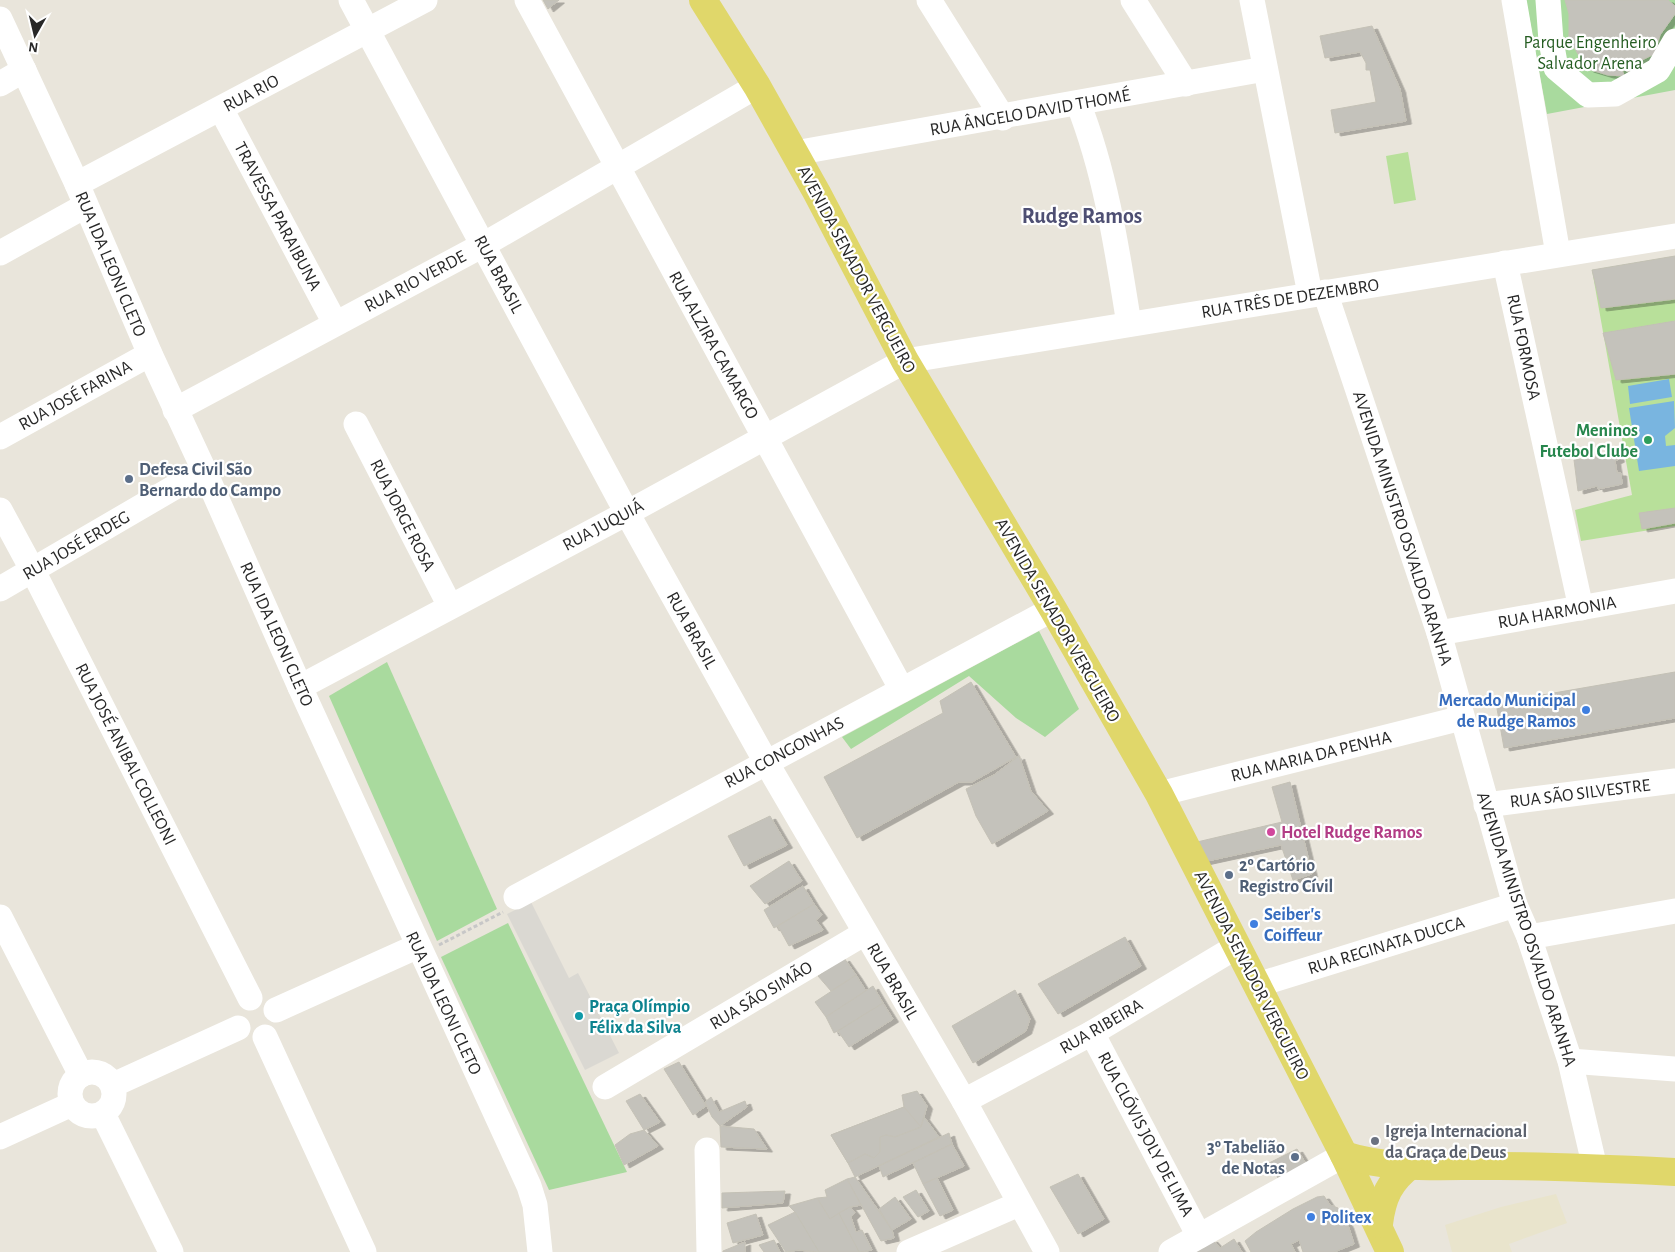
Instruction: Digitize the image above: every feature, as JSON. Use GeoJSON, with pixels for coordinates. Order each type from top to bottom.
{"type":"FeatureCollection","features":[{"type":"Feature","properties":{"kind":"main road","name":"AVENIDA SENADOR VERGUEIRO"},"geometry":{"type":"LineString","coordinates":[[703,0],[757,86],[905,361],[1053,609],[1159,794],[1379,1224],[1390,1252]]}},
{"type":"Feature","properties":{"kind":"main road"},"geometry":{"type":"LineString","coordinates":[[1344,1155],[1371,1162],[1411,1165],[1595,1168],[1675,1172]]}},
{"type":"Feature","properties":{"kind":"main road"},"geometry":{"type":"LineString","coordinates":[[1379,1224],[1381,1209],[1392,1183],[1411,1165]]}},
{"type":"Feature","properties":{"kind":"street","name":"RUA BRASIL"},"geometry":{"type":"LineString","coordinates":[[352,0],[627,513],[766,762],[964,1101],[1046,1252]]}},
{"type":"Feature","properties":{"kind":"street","name":"RUA RIO"},"geometry":{"type":"LineString","coordinates":[[0,253],[81,195],[221,109],[425,0]]}},
{"type":"Feature","properties":{"kind":"street","name":"RUA ALZIRA CAMARGO"},"geometry":{"type":"LineString","coordinates":[[527,0],[902,690]]}},
{"type":"Feature","properties":{"kind":"street"},"geometry":{"type":"LineString","coordinates":[[929,0],[1003,118]]}},
{"type":"Feature","properties":{"kind":"street"},"geometry":{"type":"LineString","coordinates":[[1133,0],[1186,84]]}},
{"type":"Feature","properties":{"kind":"street","name":"AVENIDA MINISTRO OSVALDO ARANHA"},"geometry":{"type":"LineString","coordinates":[[1252,0],[1265,70],[1318,293],[1438,633],[1516,905],[1529,937],[1570,1061],[1595,1168]]}},
{"type":"Feature","properties":{"kind":"street"},"geometry":{"type":"LineString","coordinates":[[1514,0],[1558,254]]}},
{"type":"Feature","properties":{"kind":"street"},"geometry":{"type":"LineString","coordinates":[[1548,0],[1551,42],[1556,68],[1588,95],[1615,94],[1658,70],[1675,41]]}},
{"type":"Feature","properties":{"kind":"street","name":"RUA IDA LEONI CLETO"},"geometry":{"type":"LineString","coordinates":[[0,19],[81,195],[150,354],[204,470],[300,687],[529,1186],[535,1205],[540,1252]]}},
{"type":"Feature","properties":{"kind":"street"},"geometry":{"type":"LineString","coordinates":[[0,84],[24,70]]}},
{"type":"Feature","properties":{"kind":"street","name":"RUA ÂNGELO DAVID THOMÉ"},"geometry":{"type":"LineString","coordinates":[[795,154],[1265,70]]}},
{"type":"Feature","properties":{"kind":"street","name":"RUA RIO VERDE"},"geometry":{"type":"LineString","coordinates":[[175,410],[484,245],[757,86]]}},
{"type":"Feature","properties":{"kind":"street"},"geometry":{"type":"LineString","coordinates":[[1078,103],[1096,157],[1113,224],[1129,324]]}},
{"type":"Feature","properties":{"kind":"street","name":"TRAVESSA PARAIBUNA"},"geometry":{"type":"LineString","coordinates":[[221,109],[335,323]]}},
{"type":"Feature","properties":{"kind":"street","name":"RUA TRÊS DE DEZEMBRO"},"geometry":{"type":"LineString","coordinates":[[905,361],[1675,236]]}},
{"type":"Feature","properties":{"kind":"street","name":"RUA FORMOSA"},"geometry":{"type":"LineString","coordinates":[[1505,263],[1581,608]]}},
{"type":"Feature","properties":{"kind":"street","name":"RUA JOSÉ FARINA"},"geometry":{"type":"LineString","coordinates":[[0,437],[150,354]]}},
{"type":"Feature","properties":{"kind":"street","name":"RUA JUQUIÁ"},"geometry":{"type":"LineString","coordinates":[[300,687],[627,513],[905,361]]}},
{"type":"Feature","properties":{"kind":"street","name":"RUA JORGE ROSA"},"geometry":{"type":"LineString","coordinates":[[356,424],[450,606]]}},
{"type":"Feature","properties":{"kind":"street","name":"RUA JOSÉ ERDEG"},"geometry":{"type":"LineString","coordinates":[[0,589],[204,470]]}},
{"type":"Feature","properties":{"kind":"street","name":"RUA JOSÉ ANIBAL COLLEONI"},"geometry":{"type":"LineString","coordinates":[[0,510],[33,571],[250,998]]}},
{"type":"Feature","properties":{"kind":"street","name":"RUA HARMONIA"},"geometry":{"type":"LineString","coordinates":[[1438,633],[1675,591]]}},
{"type":"Feature","properties":{"kind":"street","name":"RUA CONGONHAS"},"geometry":{"type":"LineString","coordinates":[[516,896],[1053,609]]}},
{"type":"Feature","properties":{"kind":"street","name":"RUA MARIA DA PENHA"},"geometry":{"type":"LineString","coordinates":[[1159,794],[1462,718]]}},
{"type":"Feature","properties":{"kind":"street","name":"RUA SÃO SILVESTRE"},"geometry":{"type":"LineString","coordinates":[[1486,805],[1675,781]]}},
{"type":"Feature","properties":{"kind":"street","name":"RUA REGINATA DUCCA"},"geometry":{"type":"LineString","coordinates":[[1257,985],[1516,905]]}},
{"type":"Feature","properties":{"kind":"street"},"geometry":{"type":"LineString","coordinates":[[1529,937],[1675,911]]}},
{"type":"Feature","properties":{"kind":"street"},"geometry":{"type":"LineString","coordinates":[[0,917],[81,1075]]}},
{"type":"Feature","properties":{"kind":"street","name":"RUA SÃO SIMÃO"},"geometry":{"type":"LineString","coordinates":[[605,1087],[865,933]]}},
{"type":"Feature","properties":{"kind":"street","name":"RUA RIBEIRA"},"geometry":{"type":"LineString","coordinates":[[964,1101],[1092,1033],[1236,947]]}},
{"type":"Feature","properties":{"kind":"street"},"geometry":{"type":"LineString","coordinates":[[276,1010],[420,950]]}},
{"type":"Feature","properties":{"kind":"street"},"geometry":{"type":"LineString","coordinates":[[256,997],[268,1000],[276,1010],[276,1026],[265,1037],[252,1038],[238,1028],[237,1012],[239,1006],[250,998],[256,997]]}},
{"type":"Feature","properties":{"kind":"street"},"geometry":{"type":"LineString","coordinates":[[113,1085],[238,1028]]}},
{"type":"Feature","properties":{"kind":"street","name":"RUA CLÓVIS JOLY DE LIMA"},"geometry":{"type":"LineString","coordinates":[[1092,1033],[1199,1236]]}},
{"type":"Feature","properties":{"kind":"street"},"geometry":{"type":"LineString","coordinates":[[265,1037],[364,1252]]}},
{"type":"Feature","properties":{"kind":"street"},"geometry":{"type":"LineString","coordinates":[[1570,1061],[1675,1069]]}},
{"type":"Feature","properties":{"kind":"street"},"geometry":{"type":"LineString","coordinates":[[95,1072],[102,1074],[113,1085],[114,1098],[108,1110],[103,1114],[89,1116],[82,1114],[72,1104],[70,1091],[76,1079],[81,1075],[95,1072]]}},
{"type":"Feature","properties":{"kind":"street"},"geometry":{"type":"LineString","coordinates":[[0,1137],[72,1104]]}},
{"type":"Feature","properties":{"kind":"street"},"geometry":{"type":"LineString","coordinates":[[103,1114],[171,1252]]}},
{"type":"Feature","properties":{"kind":"street"},"geometry":{"type":"LineString","coordinates":[[707,1150],[709,1252]]}},
{"type":"Feature","properties":{"kind":"street"},"geometry":{"type":"LineString","coordinates":[[1172,1252],[1344,1155]]}},
{"type":"Feature","properties":{"kind":"street"},"geometry":{"type":"LineString","coordinates":[[909,1252],[1019,1204]]}},
{"type":"Feature","properties":{"kind":"path"},"geometry":{"type":"LineString","coordinates":[[420,950],[505,911],[516,896]]}},
{"type":"Feature","properties":{"kind":"shaded area","name":"Praça Olímpio Félix da Silva"},"geometry":{"type":"Polygon","coordinates":[[[531,902],[569,978],[578,973],[619,1053],[585,1070],[507,914],[531,902]]]}},
{"type":"Feature","properties":{"kind":"shaded area"},"geometry":{"type":"Polygon","coordinates":[[[1556,1194],[1567,1223],[1509,1244],[1512,1252],[1452,1252],[1445,1225],[1501,1207],[1556,1194]]]}},
{"type":"Feature","properties":{"kind":"green space","name":"Parque Engenheiro Salvador Arena"},"geometry":{"type":"Polygon","coordinates":[[[1526,0],[1675,0],[1675,90],[1547,114],[1526,0]]]}},
{"type":"Feature","properties":{"kind":"green space"},"geometry":{"type":"Polygon","coordinates":[[[1408,152],[1416,200],[1394,204],[1386,156],[1408,152]]]}},
{"type":"Feature","properties":{"kind":"green space","name":"Meninos Futebol Clube"},"geometry":{"type":"Polygon","coordinates":[[[1675,256],[1675,526],[1581,541],[1575,510],[1632,495],[1592,270],[1675,256]]]}},
{"type":"Feature","properties":{"kind":"green space"},"geometry":{"type":"Polygon","coordinates":[[[1039,631],[1079,709],[1045,737],[1016,718],[969,676],[851,749],[842,737],[1039,631]]]}},
{"type":"Feature","properties":{"kind":"green space"},"geometry":{"type":"Polygon","coordinates":[[[387,662],[497,909],[437,941],[329,696],[387,662]]]}},
{"type":"Feature","properties":{"kind":"green space"},"geometry":{"type":"Polygon","coordinates":[[[508,923],[627,1172],[549,1190],[441,957],[508,923]]]}},
{"type":"Feature","properties":{"kind":"water"},"geometry":{"type":"Polygon","coordinates":[[[1669,379],[1672,397],[1630,404],[1628,386],[1669,379]]]}},
{"type":"Feature","properties":{"kind":"water"},"geometry":{"type":"Polygon","coordinates":[[[1674,401],[1675,428],[1665,436],[1666,446],[1675,445],[1675,466],[1639,471],[1629,408],[1674,401]]]}},
{"type":"Feature","properties":{"kind":"building"},"geometry":{"type":"Polygon","coordinates":[[[543,0],[559,0],[548,9],[543,0]]]}},
{"type":"Feature","properties":{"kind":"building"},"geometry":{"type":"Polygon","coordinates":[[[1565,0],[1668,0],[1675,6],[1675,14],[1660,35],[1654,54],[1640,61],[1629,72],[1622,69],[1624,76],[1608,75],[1588,69],[1590,65],[1584,65],[1569,38],[1569,14],[1565,0]]]}},
{"type":"Feature","properties":{"kind":"building"},"geometry":{"type":"Polygon","coordinates":[[[1372,26],[1400,89],[1406,121],[1335,133],[1331,110],[1376,102],[1370,70],[1366,70],[1366,63],[1360,52],[1325,58],[1320,36],[1372,26]]]}},
{"type":"Feature","properties":{"kind":"building"},"geometry":{"type":"Polygon","coordinates":[[[1675,256],[1675,299],[1601,308],[1592,270],[1675,256]]]}},
{"type":"Feature","properties":{"kind":"building"},"geometry":{"type":"Polygon","coordinates":[[[1675,321],[1675,374],[1616,380],[1603,333],[1675,321]]]}},
{"type":"Feature","properties":{"kind":"building"},"geometry":{"type":"Polygon","coordinates":[[[1617,454],[1619,459],[1615,461],[1617,473],[1621,473],[1622,484],[1598,489],[1597,486],[1578,491],[1574,460],[1617,454]]]}},
{"type":"Feature","properties":{"kind":"building"},"geometry":{"type":"Polygon","coordinates":[[[1675,508],[1675,523],[1642,529],[1639,513],[1675,508]]]}},
{"type":"Feature","properties":{"kind":"building","name":"Mercado Municipal de Rudge Ramos"},"geometry":{"type":"Polygon","coordinates":[[[1675,672],[1675,718],[1504,748],[1496,703],[1675,672]]]}},
{"type":"Feature","properties":{"kind":"building"},"geometry":{"type":"Polygon","coordinates":[[[971,682],[1016,757],[972,782],[959,782],[857,838],[824,777],[943,713],[940,701],[971,682]]]}},
{"type":"Feature","properties":{"kind":"building"},"geometry":{"type":"Polygon","coordinates":[[[1019,756],[1031,791],[1048,811],[992,844],[976,816],[966,789],[994,775],[1019,756]]]}},
{"type":"Feature","properties":{"kind":"building","name":"Hotel Rudge Ramos"},"geometry":{"type":"Polygon","coordinates":[[[1290,782],[1312,874],[1293,880],[1281,845],[1198,863],[1197,842],[1282,822],[1272,787],[1290,782]]]}},
{"type":"Feature","properties":{"kind":"building"},"geometry":{"type":"Polygon","coordinates":[[[770,816],[787,845],[744,866],[728,836],[770,816]]]}},
{"type":"Feature","properties":{"kind":"building"},"geometry":{"type":"Polygon","coordinates":[[[789,861],[802,881],[765,904],[750,886],[789,861]]]}},
{"type":"Feature","properties":{"kind":"building"},"geometry":{"type":"Polygon","coordinates":[[[803,886],[814,904],[774,928],[764,910],[803,886]]]}},
{"type":"Feature","properties":{"kind":"building"},"geometry":{"type":"Polygon","coordinates":[[[814,904],[822,915],[816,920],[823,930],[789,946],[778,926],[814,904]]]}},
{"type":"Feature","properties":{"kind":"building"},"geometry":{"type":"Polygon","coordinates":[[[1125,937],[1141,966],[1058,1014],[1038,984],[1125,937]]]}},
{"type":"Feature","properties":{"kind":"building"},"geometry":{"type":"Polygon","coordinates":[[[844,958],[856,975],[831,991],[818,976],[844,958]]]}},
{"type":"Feature","properties":{"kind":"building"},"geometry":{"type":"Polygon","coordinates":[[[856,975],[866,991],[826,1017],[815,1002],[856,975]]]}},
{"type":"Feature","properties":{"kind":"building"},"geometry":{"type":"Polygon","coordinates":[[[873,986],[883,1003],[834,1033],[826,1017],[873,986]]]}},
{"type":"Feature","properties":{"kind":"building"},"geometry":{"type":"Polygon","coordinates":[[[1015,990],[1030,1019],[1026,1031],[973,1063],[952,1026],[1015,990]]]}},
{"type":"Feature","properties":{"kind":"building"},"geometry":{"type":"Polygon","coordinates":[[[883,1003],[893,1019],[849,1047],[838,1031],[883,1003]]]}},
{"type":"Feature","properties":{"kind":"building"},"geometry":{"type":"Polygon","coordinates":[[[679,1062],[706,1106],[693,1115],[664,1069],[679,1062]]]}},
{"type":"Feature","properties":{"kind":"building"},"geometry":{"type":"Polygon","coordinates":[[[917,1091],[927,1106],[921,1127],[895,1137],[886,1135],[880,1137],[880,1152],[874,1158],[865,1154],[848,1163],[831,1135],[904,1107],[902,1095],[917,1091]]]}},
{"type":"Feature","properties":{"kind":"building"},"geometry":{"type":"Polygon","coordinates":[[[640,1094],[660,1122],[644,1130],[626,1101],[640,1094]]]}},
{"type":"Feature","properties":{"kind":"building"},"geometry":{"type":"Polygon","coordinates":[[[711,1097],[719,1112],[745,1101],[747,1107],[720,1126],[712,1117],[705,1102],[711,1097]]]}},
{"type":"Feature","properties":{"kind":"building"},"geometry":{"type":"Polygon","coordinates":[[[904,1107],[921,1127],[895,1137],[886,1135],[880,1137],[880,1152],[874,1158],[865,1154],[848,1163],[831,1135],[904,1107]]]}},
{"type":"Feature","properties":{"kind":"building"},"geometry":{"type":"Polygon","coordinates":[[[924,1117],[939,1137],[855,1177],[848,1163],[865,1154],[874,1158],[880,1152],[880,1137],[886,1135],[895,1137],[921,1127],[924,1117]]]}},
{"type":"Feature","properties":{"kind":"building"},"geometry":{"type":"Polygon","coordinates":[[[720,1126],[754,1129],[767,1149],[721,1147],[720,1126]]]}},
{"type":"Feature","properties":{"kind":"building"},"geometry":{"type":"Polygon","coordinates":[[[644,1130],[658,1146],[624,1165],[615,1145],[630,1134],[644,1130]]]}},
{"type":"Feature","properties":{"kind":"building"},"geometry":{"type":"Polygon","coordinates":[[[949,1133],[952,1144],[883,1177],[879,1166],[949,1133]]]}},
{"type":"Feature","properties":{"kind":"building"},"geometry":{"type":"Polygon","coordinates":[[[952,1144],[964,1166],[923,1184],[913,1163],[952,1144]]]}},
{"type":"Feature","properties":{"kind":"building"},"geometry":{"type":"Polygon","coordinates":[[[1297,1149],[1308,1167],[1281,1183],[1269,1163],[1297,1149]]]}},
{"type":"Feature","properties":{"kind":"building"},"geometry":{"type":"Polygon","coordinates":[[[1078,1174],[1104,1219],[1078,1234],[1050,1187],[1078,1174]]]}},
{"type":"Feature","properties":{"kind":"building"},"geometry":{"type":"Polygon","coordinates":[[[855,1177],[892,1230],[894,1238],[881,1241],[847,1179],[855,1177]]]}},
{"type":"Feature","properties":{"kind":"building"},"geometry":{"type":"Polygon","coordinates":[[[937,1178],[953,1210],[940,1216],[923,1184],[937,1178]]]}},
{"type":"Feature","properties":{"kind":"building"},"geometry":{"type":"Polygon","coordinates":[[[847,1179],[861,1205],[850,1207],[830,1219],[817,1198],[827,1197],[825,1190],[847,1179]]]}},
{"type":"Feature","properties":{"kind":"building"},"geometry":{"type":"Polygon","coordinates":[[[916,1190],[929,1211],[918,1217],[903,1197],[916,1190]]]}},
{"type":"Feature","properties":{"kind":"building"},"geometry":{"type":"Polygon","coordinates":[[[785,1191],[783,1203],[722,1208],[722,1193],[785,1191]]]}},
{"type":"Feature","properties":{"kind":"building","name":"Politex"},"geometry":{"type":"Polygon","coordinates":[[[1324,1196],[1330,1205],[1338,1208],[1348,1225],[1354,1244],[1334,1252],[1303,1252],[1299,1240],[1291,1244],[1295,1252],[1251,1252],[1245,1241],[1256,1232],[1293,1209],[1317,1197],[1324,1196]]]}},
{"type":"Feature","properties":{"kind":"building"},"geometry":{"type":"Polygon","coordinates":[[[895,1197],[911,1219],[892,1230],[879,1209],[895,1197]]]}},
{"type":"Feature","properties":{"kind":"building"},"geometry":{"type":"Polygon","coordinates":[[[817,1198],[830,1219],[839,1213],[859,1252],[819,1252],[795,1212],[789,1206],[817,1198]]]}},
{"type":"Feature","properties":{"kind":"building"},"geometry":{"type":"Polygon","coordinates":[[[850,1207],[855,1213],[851,1217],[856,1232],[862,1230],[872,1250],[859,1252],[839,1213],[850,1207]]]}},
{"type":"Feature","properties":{"kind":"building"},"geometry":{"type":"Polygon","coordinates":[[[795,1212],[819,1252],[798,1250],[786,1252],[768,1225],[795,1212]]]}},
{"type":"Feature","properties":{"kind":"building"},"geometry":{"type":"Polygon","coordinates":[[[756,1214],[763,1235],[733,1243],[727,1223],[756,1214]]]}},
{"type":"Feature","properties":{"kind":"building"},"geometry":{"type":"Polygon","coordinates":[[[1212,1239],[1220,1248],[1234,1239],[1242,1252],[1193,1252],[1212,1239]]]}},
{"type":"Feature","properties":{"kind":"building"},"geometry":{"type":"Polygon","coordinates":[[[774,1240],[780,1252],[764,1252],[759,1245],[774,1240]]]}},
{"type":"Feature","properties":{"kind":"building"},"geometry":{"type":"Polygon","coordinates":[[[745,1242],[745,1252],[723,1252],[723,1251],[745,1242]]]}},
{"type":"Feature","properties":{"kind":"place","name":"Meninos Futebol Clube"},"geometry":{"type":"Point","coordinates":[1648,440]}},
{"type":"Feature","properties":{"kind":"place","name":"Defesa Civil São Bernardo do Campo"},"geometry":{"type":"Point","coordinates":[129,479]}},
{"type":"Feature","properties":{"kind":"place","name":"Mercado Municipal de Rudge Ramos"},"geometry":{"type":"Point","coordinates":[1586,710]}},
{"type":"Feature","properties":{"kind":"place","name":"Hotel Rudge Ramos"},"geometry":{"type":"Point","coordinates":[1271,832]}},
{"type":"Feature","properties":{"kind":"place","name":"2º Cartório Registro Cívil"},"geometry":{"type":"Point","coordinates":[1229,875]}},
{"type":"Feature","properties":{"kind":"place","name":"Seiber's Coiffeur"},"geometry":{"type":"Point","coordinates":[1254,924]}},
{"type":"Feature","properties":{"kind":"place","name":"Praça Olímpio Félix da Silva"},"geometry":{"type":"Point","coordinates":[579,1016]}},
{"type":"Feature","properties":{"kind":"place","name":"Igreja Internacional da Graça de Deus"},"geometry":{"type":"Point","coordinates":[1375,1141]}},
{"type":"Feature","properties":{"kind":"place","name":"3º Tabelião de Notas"},"geometry":{"type":"Point","coordinates":[1295,1157]}},
{"type":"Feature","properties":{"kind":"place","name":"Politex"},"geometry":{"type":"Point","coordinates":[1311,1217]}},
{"type":"Feature","properties":{"kind":"district","name":"Rudge Ramos"},"geometry":{"type":"Point","coordinates":[1082,215]}}]}
